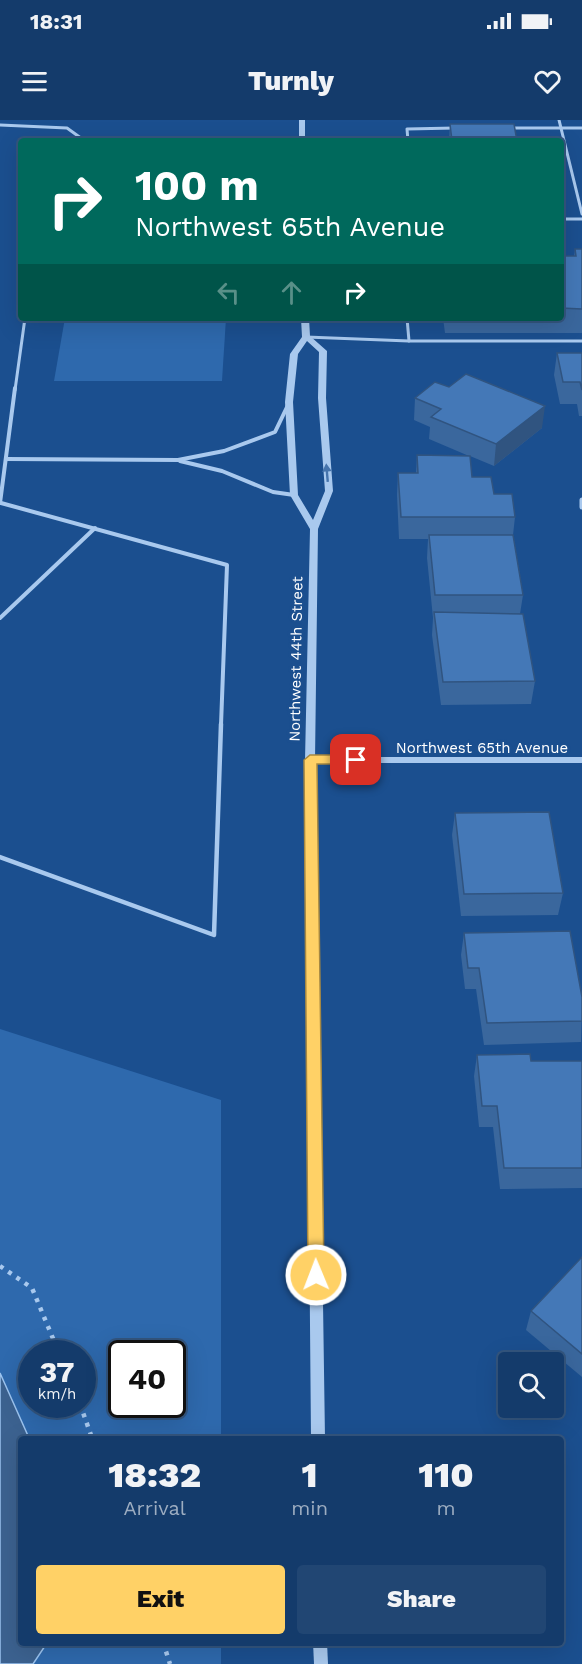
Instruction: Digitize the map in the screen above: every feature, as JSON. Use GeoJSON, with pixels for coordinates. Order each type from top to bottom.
{"type":"FeatureCollection","features":[{"type":"Feature","properties":{"kind":"street"},"geometry":{"type":"LineString","coordinates":[[302,120],[302,138]]}},
{"type":"Feature","properties":{"kind":"street"},"geometry":{"type":"LineString","coordinates":[[305,321],[306,337],[294,354],[289,402],[294,495],[314,529]]}},
{"type":"Feature","properties":{"kind":"street","name":"Northwest 44th Street"},"geometry":{"type":"LineString","coordinates":[[306,337],[323,351],[322,398],[329,491],[314,529],[310,760],[318,1436]]}},
{"type":"Feature","properties":{"kind":"street"},"geometry":{"type":"LineString","coordinates":[[582,500],[582,507]]}},
{"type":"Feature","properties":{"kind":"street","name":"Northwest 65th Avenue"},"geometry":{"type":"LineString","coordinates":[[310,760],[582,760]]}},
{"type":"Feature","properties":{"kind":"street"},"geometry":{"type":"LineString","coordinates":[[320,1646],[321,1664]]}},
{"type":"Feature","properties":{"kind":"lane"},"geometry":{"type":"LineString","coordinates":[[559,120],[563,138]]}},
{"type":"Feature","properties":{"kind":"lane"},"geometry":{"type":"LineString","coordinates":[[0,125],[68,128],[81,138]]}},
{"type":"Feature","properties":{"kind":"lane"},"geometry":{"type":"LineString","coordinates":[[408,138],[407,129],[466,128]]}},
{"type":"Feature","properties":{"kind":"lane"},"geometry":{"type":"LineString","coordinates":[[502,128],[582,128]]}},
{"type":"Feature","properties":{"kind":"lane"},"geometry":{"type":"LineString","coordinates":[[564,140],[582,214]]}},
{"type":"Feature","properties":{"kind":"lane"},"geometry":{"type":"LineString","coordinates":[[564,219],[582,219]]}},
{"type":"Feature","properties":{"kind":"lane"},"geometry":{"type":"LineString","coordinates":[[0,857],[214,935],[227,565],[0,503],[25,321]]}},
{"type":"Feature","properties":{"kind":"lane"},"geometry":{"type":"LineString","coordinates":[[407,321],[409,341]]}},
{"type":"Feature","properties":{"kind":"lane"},"geometry":{"type":"LineString","coordinates":[[306,337],[409,341],[582,341]]}},
{"type":"Feature","properties":{"kind":"lane"},"geometry":{"type":"LineString","coordinates":[[6,459],[177,460],[224,451],[275,432],[289,402]]}},
{"type":"Feature","properties":{"kind":"lane"},"geometry":{"type":"LineString","coordinates":[[177,460],[222,471],[273,492],[294,495]]}},
{"type":"Feature","properties":{"kind":"lane"},"geometry":{"type":"LineString","coordinates":[[0,618],[95,528]]}},
{"type":"Feature","properties":{"kind":"path"},"geometry":{"type":"LineString","coordinates":[[0,1266],[32,1288],[54,1340]]}},
{"type":"Feature","properties":{"kind":"path"},"geometry":{"type":"LineString","coordinates":[[85,1418],[91,1436]]}},
{"type":"Feature","properties":{"kind":"path"},"geometry":{"type":"LineString","coordinates":[[164,1646],[170,1664]]}},
{"type":"Feature","properties":{"kind":"shaded area"},"geometry":{"type":"Polygon","coordinates":[[[64,321],[226,321],[222,381],[54,381],[64,321]]]}},
{"type":"Feature","properties":{"kind":"shaded area"},"geometry":{"type":"Polygon","coordinates":[[[0,1029],[221,1100],[221,1436],[18,1436],[18,1646],[221,1646],[221,1664],[0,1664],[0,1029]]]}},
{"type":"Feature","properties":{"kind":"shaded area"},"geometry":{"type":"Polygon","coordinates":[[[0,1373],[18,1418],[20,1418],[28,1436],[18,1436],[18,1646],[45,1646],[33,1664],[0,1664],[0,1373]]]}},
{"type":"Feature","properties":{"kind":"building"},"geometry":{"type":"Polygon","coordinates":[[[450,124],[514,124],[516,138],[452,138],[450,124]]]}},
{"type":"Feature","properties":{"kind":"building"},"geometry":{"type":"Polygon","coordinates":[[[575,249],[582,249],[582,309],[564,308],[564,256],[576,256],[575,249]]]}},
{"type":"Feature","properties":{"kind":"building"},"geometry":{"type":"Polygon","coordinates":[[[557,353],[582,353],[582,390],[580,382],[563,382],[557,353]]]}},
{"type":"Feature","properties":{"kind":"building"},"geometry":{"type":"Polygon","coordinates":[[[466,374],[545,406],[496,444],[431,417],[441,409],[415,398],[435,382],[449,387],[466,374]]]}},
{"type":"Feature","properties":{"kind":"building"},"geometry":{"type":"Polygon","coordinates":[[[417,455],[470,456],[472,477],[491,477],[494,494],[512,494],[515,517],[401,517],[398,473],[418,473],[417,455]]]}},
{"type":"Feature","properties":{"kind":"building"},"geometry":{"type":"Polygon","coordinates":[[[429,535],[513,535],[523,595],[435,595],[429,535]]]}},
{"type":"Feature","properties":{"kind":"building"},"geometry":{"type":"Polygon","coordinates":[[[434,612],[523,614],[535,681],[443,682],[434,612]]]}},
{"type":"Feature","properties":{"kind":"building"},"geometry":{"type":"Polygon","coordinates":[[[549,812],[563,893],[464,894],[455,813],[549,812]]]}},
{"type":"Feature","properties":{"kind":"building"},"geometry":{"type":"Polygon","coordinates":[[[570,931],[582,997],[582,1021],[487,1023],[479,968],[468,968],[464,933],[570,931]]]}},
{"type":"Feature","properties":{"kind":"building"},"geometry":{"type":"Polygon","coordinates":[[[530,1054],[531,1061],[582,1061],[582,1168],[504,1168],[497,1106],[482,1106],[477,1055],[530,1054]]]}},
{"type":"Feature","properties":{"kind":"building"},"geometry":{"type":"Polygon","coordinates":[[[582,1257],[582,1354],[531,1311],[582,1257]]]}},
{"type":"Feature","properties":{"kind":"route"},"geometry":{"type":"LineString","coordinates":[[316,1275],[310,760],[356,760]]}}]}
